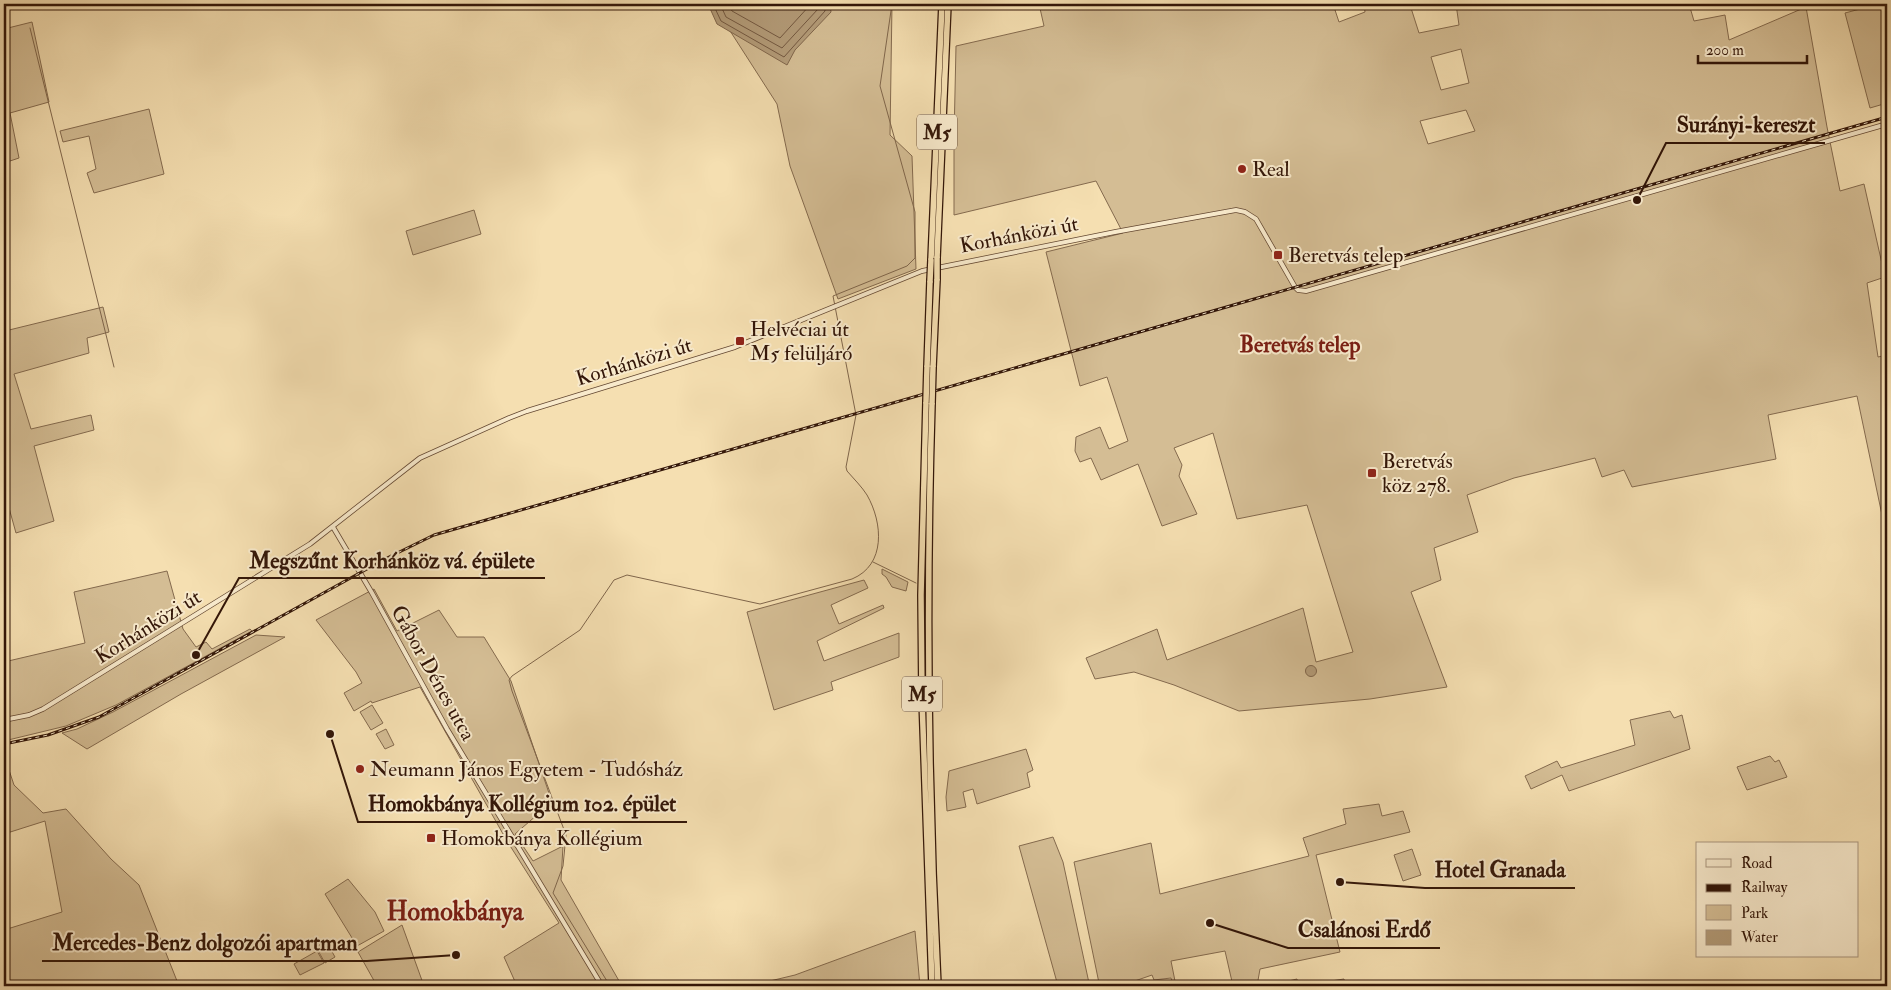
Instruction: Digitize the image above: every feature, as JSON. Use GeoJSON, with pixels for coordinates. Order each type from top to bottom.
{"type":"FeatureCollection","features":[{"type":"Feature","properties":{"kind":"highway","name":"M5"},"geometry":{"type":"LineString","coordinates":[[934,259],[942,4]]}},
{"type":"Feature","properties":{"kind":"highway","name":"M5"},"geometry":{"type":"LineString","coordinates":[[932,986],[922,699],[922,586],[933,280],[948,4]]}},
{"type":"Feature","properties":{"kind":"highway","name":"M5"},"geometry":{"type":"LineString","coordinates":[[929,403],[928,699],[938,986]]}},
{"type":"Feature","properties":{"kind":"street","name":"Korhánközi út"},"geometry":{"type":"LineString","coordinates":[[4,720],[43,710],[310,544],[420,458],[527,411],[735,347],[912,275],[941,267],[1232,210],[1245,212],[1256,219],[1295,287],[1298,290],[1306,290],[1887,124]]}},
{"type":"Feature","properties":{"kind":"street","name":"Gábor Dénes utca"},"geometry":{"type":"LineString","coordinates":[[333,527],[372,593],[447,729],[602,986]]}},
{"type":"Feature","properties":{"kind":"green space"},"geometry":{"type":"Polygon","coordinates":[[[715,4],[892,4],[890,135],[912,156],[916,269],[838,299],[790,166],[777,104],[716,9],[715,4]]]}},
{"type":"Feature","properties":{"kind":"green space"},"geometry":{"type":"Polygon","coordinates":[[[1039,4],[1149,4],[1150,6],[1159,4],[1333,4],[1339,22],[1365,12],[1364,4],[1431,4],[1411,8],[1419,33],[1459,25],[1456,4],[1689,4],[1694,21],[1725,15],[1729,40],[1806,7],[1840,191],[1864,184],[1885,277],[1867,283],[1878,357],[1887,355],[1887,514],[1882,515],[1857,396],[1768,415],[1776,459],[1632,487],[1624,470],[1602,477],[1595,458],[1514,478],[1467,495],[1478,532],[1434,548],[1441,580],[1411,592],[1447,687],[1370,699],[1239,711],[1174,685],[1134,672],[1095,679],[1086,658],[1157,629],[1167,660],[1303,608],[1316,662],[1353,652],[1307,505],[1237,519],[1213,433],[1174,448],[1182,465],[1179,476],[1197,514],[1162,526],[1138,464],[1101,480],[1091,458],[1080,462],[1075,451],[1076,437],[1100,427],[1109,449],[1128,441],[1107,377],[1080,386],[1046,252],[1123,233],[1096,181],[954,215],[956,46],[1044,26],[1039,4]],[[1461,49],[1431,57],[1441,90],[1469,83],[1461,49]],[[1466,110],[1420,121],[1428,144],[1475,131],[1466,110]]]}},
{"type":"Feature","properties":{"kind":"green space"},"geometry":{"type":"Polygon","coordinates":[[[1879,4],[1887,4],[1887,103],[1870,108],[1845,13],[1879,4]]]}},
{"type":"Feature","properties":{"kind":"green space"},"geometry":{"type":"Polygon","coordinates":[[[32,22],[49,102],[10,113],[19,158],[4,163],[4,29],[32,22]]]}},
{"type":"Feature","properties":{"kind":"green space"},"geometry":{"type":"Polygon","coordinates":[[[149,109],[164,174],[94,193],[87,173],[96,169],[89,136],[63,142],[60,131],[149,109]]]}},
{"type":"Feature","properties":{"kind":"green space"},"geometry":{"type":"Polygon","coordinates":[[[474,210],[481,234],[413,255],[406,231],[474,210]]]}},
{"type":"Feature","properties":{"kind":"green space"},"geometry":{"type":"Polygon","coordinates":[[[103,307],[109,332],[87,338],[89,353],[14,374],[31,429],[91,415],[94,430],[34,446],[54,521],[16,533],[4,490],[4,320],[5,331],[103,307]]]}},
{"type":"Feature","properties":{"kind":"green space"},"geometry":{"type":"Polygon","coordinates":[[[882,569],[908,582],[906,591],[892,587],[882,574],[882,569]]]}},
{"type":"Feature","properties":{"kind":"green space"},"geometry":{"type":"Polygon","coordinates":[[[167,571],[183,629],[196,647],[206,642],[212,649],[250,629],[252,631],[116,705],[66,726],[4,741],[4,662],[85,643],[74,592],[167,571]]]}},
{"type":"Feature","properties":{"kind":"green space"},"geometry":{"type":"Polygon","coordinates":[[[864,580],[868,588],[831,605],[839,624],[883,605],[884,608],[817,641],[824,661],[899,633],[899,657],[831,682],[833,690],[774,710],[747,612],[864,580]]]}},
{"type":"Feature","properties":{"kind":"green space"},"geometry":{"type":"Polygon","coordinates":[[[374,589],[397,631],[439,610],[457,637],[484,637],[511,681],[552,802],[515,834],[533,861],[563,846],[561,880],[622,986],[517,986],[504,957],[559,923],[507,841],[420,687],[372,703],[371,701],[354,711],[344,693],[362,683],[356,672],[316,620],[374,589]]]}},
{"type":"Feature","properties":{"kind":"green space"},"geometry":{"type":"Polygon","coordinates":[[[256,635],[285,637],[181,694],[87,749],[62,733],[77,729],[113,712],[256,635]]]}},
{"type":"Feature","properties":{"kind":"green space"},"geometry":{"type":"Polygon","coordinates":[[[372,705],[383,723],[371,730],[360,712],[372,705]]]}},
{"type":"Feature","properties":{"kind":"green space"},"geometry":{"type":"Polygon","coordinates":[[[1670,711],[1674,718],[1682,715],[1690,749],[1569,791],[1562,775],[1531,789],[1525,776],[1557,761],[1561,768],[1635,745],[1630,720],[1670,711]]]}},
{"type":"Feature","properties":{"kind":"green space"},"geometry":{"type":"Polygon","coordinates":[[[386,729],[394,745],[385,749],[376,734],[386,729]]]}},
{"type":"Feature","properties":{"kind":"green space"},"geometry":{"type":"Polygon","coordinates":[[[1026,749],[1033,770],[1027,773],[1030,787],[977,804],[973,789],[963,792],[966,807],[947,811],[946,797],[949,771],[1026,749]]]}},
{"type":"Feature","properties":{"kind":"green space"},"geometry":{"type":"Polygon","coordinates":[[[4,755],[14,785],[43,813],[66,809],[111,859],[139,885],[179,986],[4,986],[4,930],[62,912],[45,821],[4,834],[4,755]]]}},
{"type":"Feature","properties":{"kind":"green space"},"geometry":{"type":"Polygon","coordinates":[[[1770,756],[1775,762],[1779,760],[1787,777],[1747,790],[1737,767],[1770,756]]]}},
{"type":"Feature","properties":{"kind":"green space"},"geometry":{"type":"Polygon","coordinates":[[[1379,804],[1382,816],[1403,811],[1410,832],[1316,855],[1340,952],[1260,969],[1257,986],[1233,986],[1225,951],[1171,961],[1176,986],[1173,986],[1171,978],[1154,980],[1152,975],[1129,983],[1129,986],[1098,986],[1099,983],[1074,862],[1151,843],[1160,894],[1309,856],[1303,838],[1346,824],[1343,809],[1379,804]]]}},
{"type":"Feature","properties":{"kind":"green space"},"geometry":{"type":"Polygon","coordinates":[[[1053,837],[1063,862],[1089,983],[1058,986],[1019,846],[1053,837]]]}},
{"type":"Feature","properties":{"kind":"green space"},"geometry":{"type":"Polygon","coordinates":[[[1412,849],[1421,875],[1403,881],[1394,855],[1412,849]]]}},
{"type":"Feature","properties":{"kind":"green space"},"geometry":{"type":"Polygon","coordinates":[[[348,879],[375,912],[384,931],[357,946],[325,894],[348,879]]]}},
{"type":"Feature","properties":{"kind":"green space"},"geometry":{"type":"Polygon","coordinates":[[[402,925],[424,986],[377,986],[358,952],[402,925]]]}},
{"type":"Feature","properties":{"kind":"green space"},"geometry":{"type":"Polygon","coordinates":[[[915,931],[920,986],[749,986],[795,975],[915,931]]]}},
{"type":"Feature","properties":{"kind":"green space"},"geometry":{"type":"Polygon","coordinates":[[[326,941],[335,957],[325,963],[316,947],[326,941]]]}},
{"type":"Feature","properties":{"kind":"green space"},"geometry":{"type":"Polygon","coordinates":[[[317,951],[324,963],[300,975],[294,964],[317,951]]]}},
{"type":"Feature","properties":{"kind":"green space"},"geometry":{"type":"Polygon","coordinates":[[[1297,979],[1298,986],[1268,986],[1297,979]]]}},
{"type":"Feature","properties":{"kind":"green space"},"geometry":{"type":"Polygon","coordinates":[[[1344,979],[1345,986],[1298,986],[1344,979]]]}},
{"type":"Feature","properties":{"kind":"water"},"geometry":{"type":"Polygon","coordinates":[[[708,4],[830,4],[831,12],[795,50],[787,65],[717,24],[708,4]]]}},
{"type":"Feature","properties":{"kind":"water"},"geometry":{"type":"Polygon","coordinates":[[[1311,665],[1317,671],[1311,677],[1305,671],[1311,665]]]}},
{"type":"Feature","properties":{"kind":"waterway"},"geometry":{"type":"LineString","coordinates":[[610,986],[553,893],[563,866],[566,835],[509,680],[512,676],[580,630],[614,580],[627,575],[760,604],[852,579],[863,573],[871,564],[876,554],[878,530],[876,518],[867,495],[847,471],[846,467],[856,415],[833,296],[907,266],[915,258],[915,212],[880,86],[892,4]]}},
{"type":"Feature","properties":{"kind":"waterway"},"geometry":{"type":"LineString","coordinates":[[30,28],[114,367]]}},
{"type":"Feature","properties":{"kind":"waterway"},"geometry":{"type":"LineString","coordinates":[[873,562],[916,583]]}},
{"type":"Feature","properties":{"kind":"railway"},"geometry":{"type":"LineString","coordinates":[[4,744],[48,735],[99,717],[385,559],[434,535],[1887,117]]}},
{"type":"Feature","properties":{"kind":"place","name":"Real"},"geometry":{"type":"Point","coordinates":[1242,169]}},
{"type":"Feature","properties":{"kind":"place","name":"Surányi-kereszt"},"geometry":{"type":"Point","coordinates":[1637,200]}},
{"type":"Feature","properties":{"kind":"place","name":"Beretvás telep"},"geometry":{"type":"Point","coordinates":[1278,255]}},
{"type":"Feature","properties":{"kind":"place","name":"Helvéciai út M5 felüljáró"},"geometry":{"type":"Point","coordinates":[740,341]}},
{"type":"Feature","properties":{"kind":"place","name":"Beretvás köz 278."},"geometry":{"type":"Point","coordinates":[1372,473]}},
{"type":"Feature","properties":{"kind":"place","name":"Megszűnt Korhánköz vá. épülete"},"geometry":{"type":"Point","coordinates":[196,655]}},
{"type":"Feature","properties":{"kind":"place","name":"Homokbánya Kollégium 102. épület"},"geometry":{"type":"Point","coordinates":[330,734]}},
{"type":"Feature","properties":{"kind":"place","name":"Neumann János Egyetem - Tudósház"},"geometry":{"type":"Point","coordinates":[360,769]}},
{"type":"Feature","properties":{"kind":"place","name":"Homokbánya Kollégium"},"geometry":{"type":"Point","coordinates":[431,838]}},
{"type":"Feature","properties":{"kind":"place","name":"Hotel Granada"},"geometry":{"type":"Point","coordinates":[1340,882]}},
{"type":"Feature","properties":{"kind":"place","name":"Csalánosi Erdő"},"geometry":{"type":"Point","coordinates":[1210,923]}},
{"type":"Feature","properties":{"kind":"place","name":"Mercedes-Benz dolgozói apartman"},"geometry":{"type":"Point","coordinates":[456,955]}},
{"type":"Feature","properties":{"kind":"district","name":"Beretvás telep"},"geometry":{"type":"Point","coordinates":[1300,345]}},
{"type":"Feature","properties":{"kind":"district","name":"Homokbánya"},"geometry":{"type":"Point","coordinates":[455,912]}}]}
